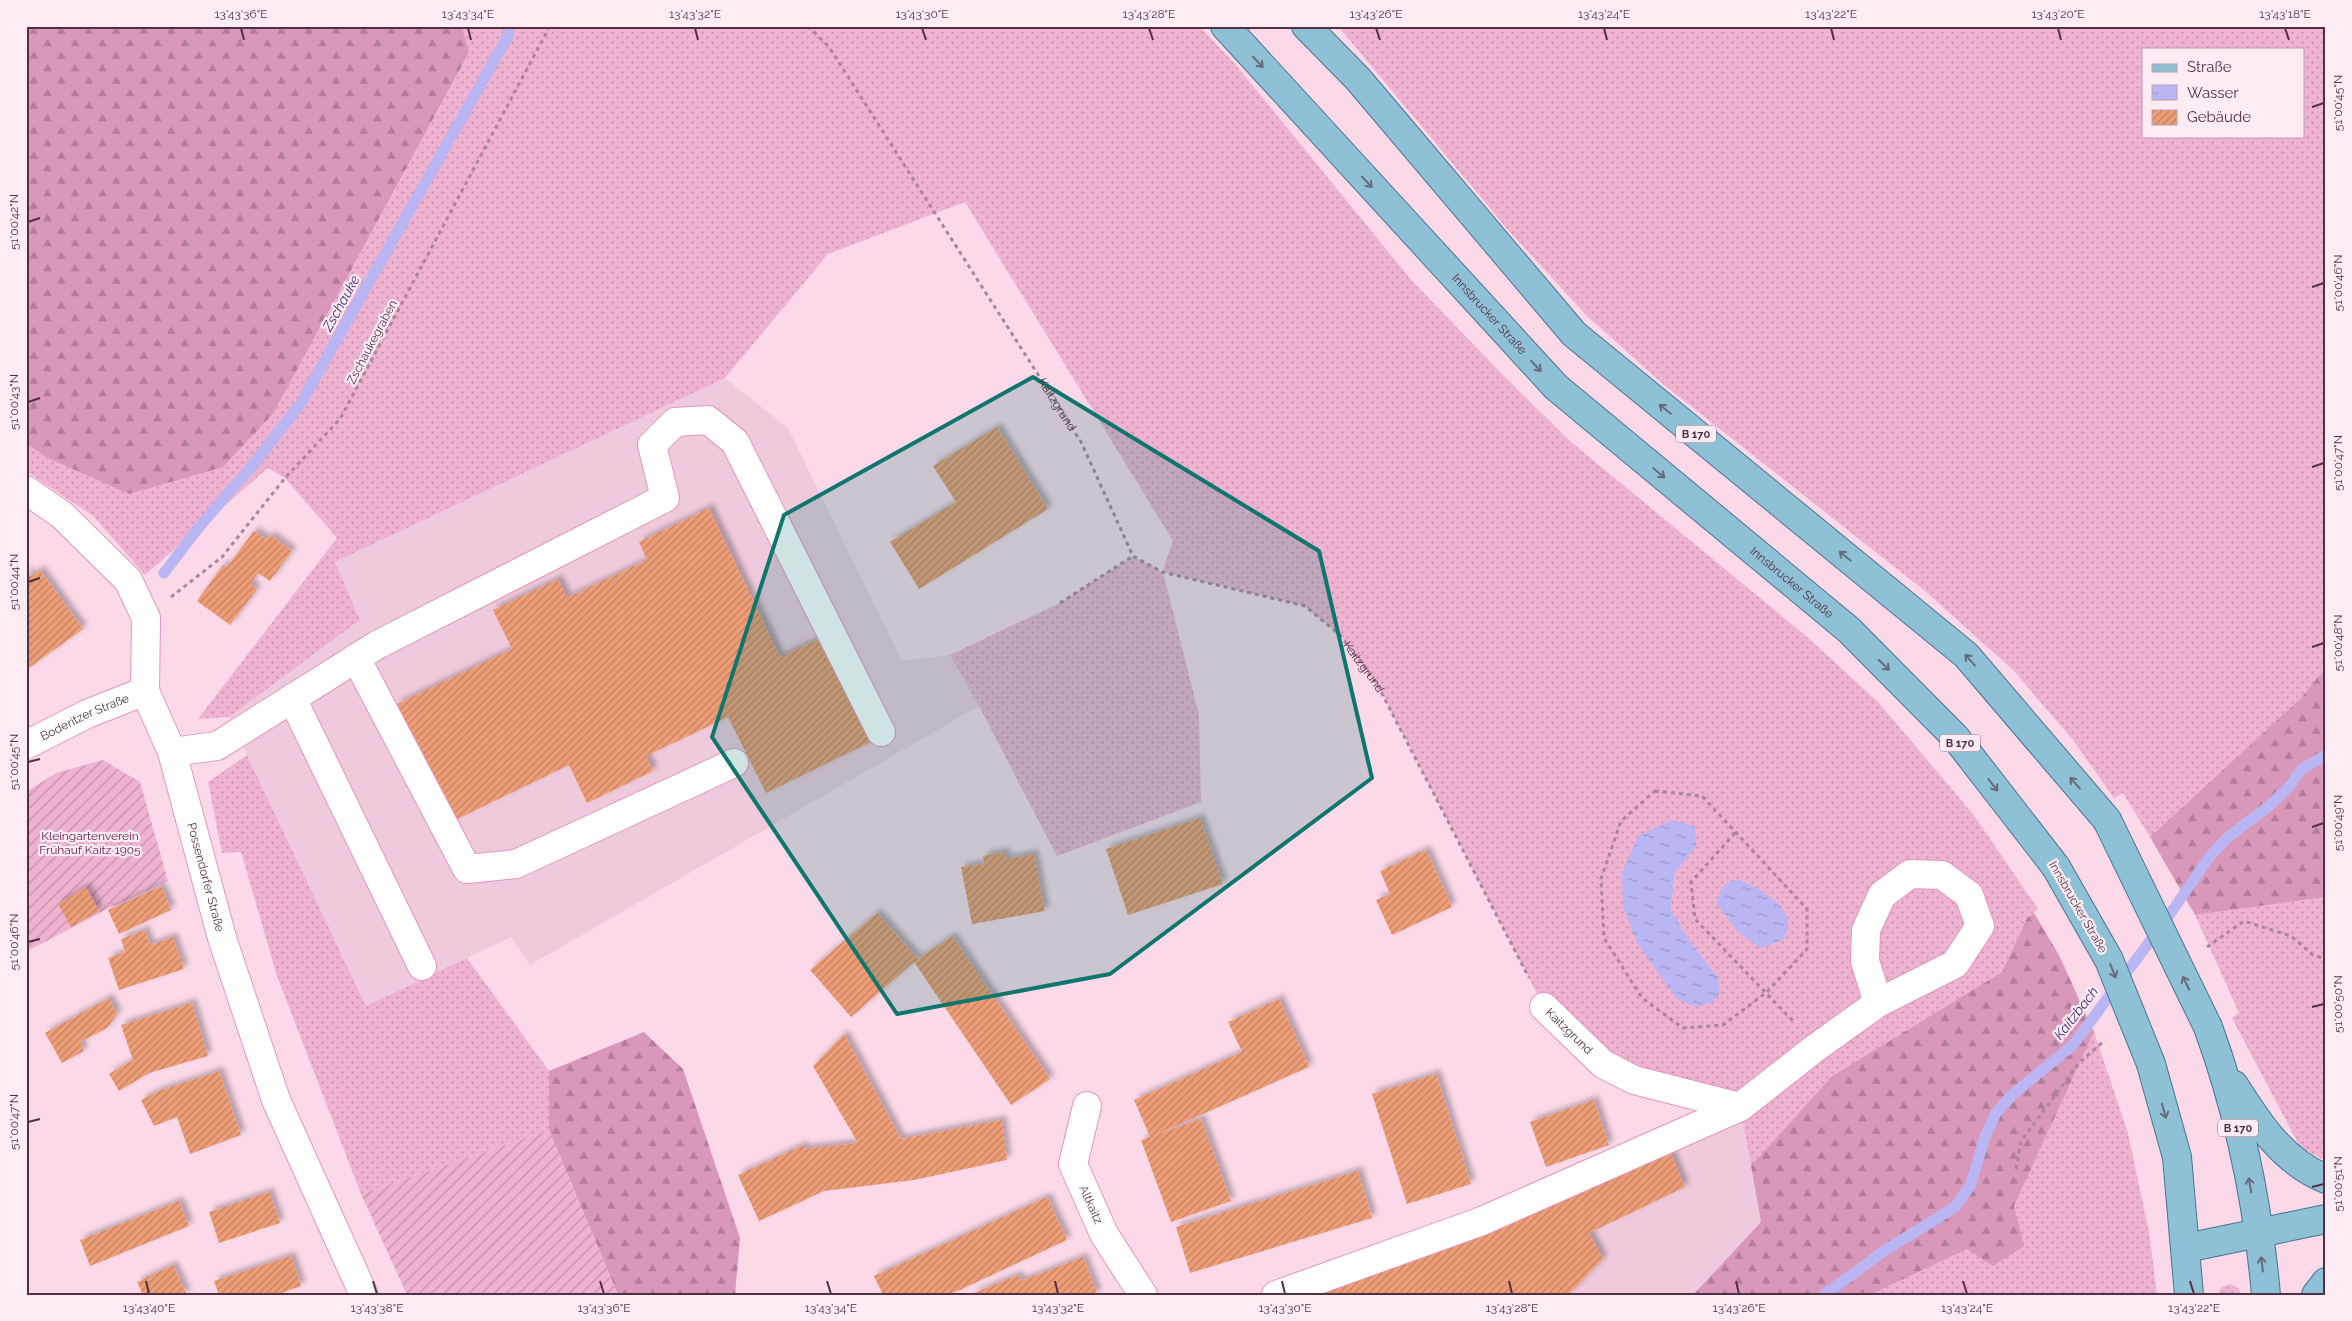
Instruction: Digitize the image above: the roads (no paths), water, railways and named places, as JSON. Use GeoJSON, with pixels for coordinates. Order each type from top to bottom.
{"type":"FeatureCollection","features":[{"type":"Feature","properties":{"kind":"main road","name":"Innsbrucker Straße"},"geometry":{"type":"LineString","coordinates":[[1225,26],[1556,387],[1849,630],[1949,731],[2056,867],[2109,960],[2151,1064],[2177,1157],[2189,1295]]}},
{"type":"Feature","properties":{"kind":"main road","name":"B 170"},"geometry":{"type":"LineString","coordinates":[[1306,26],[1358,78],[1574,334],[1966,655],[2107,820],[2208,1027],[2221,1064],[2245,1158],[2258,1232],[2266,1295]]}},
{"type":"Feature","properties":{"kind":"main road"},"geometry":{"type":"LineString","coordinates":[[2221,1064],[2255,1118],[2274,1141],[2295,1162],[2326,1179]]}},
{"type":"Feature","properties":{"kind":"main road"},"geometry":{"type":"LineString","coordinates":[[2186,1248],[2326,1219]]}},
{"type":"Feature","properties":{"kind":"main road"},"geometry":{"type":"LineString","coordinates":[[2316,1295],[2326,1282]]}},
{"type":"Feature","properties":{"kind":"street"},"geometry":{"type":"LineString","coordinates":[[172,752],[217,746],[377,645],[665,498],[652,446],[674,422],[708,420],[736,442],[881,732]]}},
{"type":"Feature","properties":{"kind":"street","name":"Possendorfer Straße"},"geometry":{"type":"LineString","coordinates":[[26,490],[62,515],[128,580],[146,618],[145,691],[172,752],[222,938],[276,1100],[364,1295]]}},
{"type":"Feature","properties":{"kind":"street"},"geometry":{"type":"LineString","coordinates":[[356,658],[467,869],[516,864],[734,763]]}},
{"type":"Feature","properties":{"kind":"street","name":"Boderitzer Straße"},"geometry":{"type":"LineString","coordinates":[[26,745],[87,714],[145,691]]}},
{"type":"Feature","properties":{"kind":"street"},"geometry":{"type":"LineString","coordinates":[[292,698],[422,966]]}},
{"type":"Feature","properties":{"kind":"street"},"geometry":{"type":"LineString","coordinates":[[1276,1295],[1482,1221],[1740,1107],[1814,1049],[1878,1003],[1955,964],[1980,926],[1969,896],[1942,875],[1910,874],[1882,895],[1866,930],[1864,961],[1878,1003]]}},
{"type":"Feature","properties":{"kind":"street","name":"Kaitzgrund"},"geometry":{"type":"LineString","coordinates":[[1544,1007],[1603,1064],[1634,1080],[1740,1107]]}},
{"type":"Feature","properties":{"kind":"street","name":"Altkaitz"},"geometry":{"type":"LineString","coordinates":[[1087,1106],[1072,1164],[1104,1234],[1143,1295]]}},
{"type":"Feature","properties":{"kind":"water"},"geometry":{"type":"Polygon","coordinates":[[[1672,820],[1695,826],[1696,847],[1675,872],[1671,910],[1691,943],[1718,977],[1720,993],[1711,1003],[1696,1007],[1677,999],[1637,943],[1623,907],[1622,872],[1639,835],[1672,820]]]}},
{"type":"Feature","properties":{"kind":"water"},"geometry":{"type":"Polygon","coordinates":[[[1741,880],[1763,892],[1778,903],[1783,910],[1787,917],[1788,925],[1783,940],[1761,948],[1737,931],[1717,904],[1720,891],[1729,881],[1741,880]]]}},
{"type":"Feature","properties":{"kind":"waterway","name":"Zschauke"},"geometry":{"type":"LineString","coordinates":[[164,573],[199,527],[252,466],[301,403],[508,36],[508,26]]}},
{"type":"Feature","properties":{"kind":"waterway","name":"Kaitzbach"},"geometry":{"type":"LineString","coordinates":[[1824,1295],[1884,1251],[1955,1207],[1970,1186],[1985,1137],[1996,1113],[2013,1094],[2073,1045],[2170,914],[2210,856],[2228,837],[2269,806],[2287,789],[2302,769],[2326,755]]}},
{"type":"Feature","properties":{"kind":"park label","name":"Kleingartenverein Frühauf Kaitz 1905"},"geometry":{"type":"Point","coordinates":[90,843]}}]}
